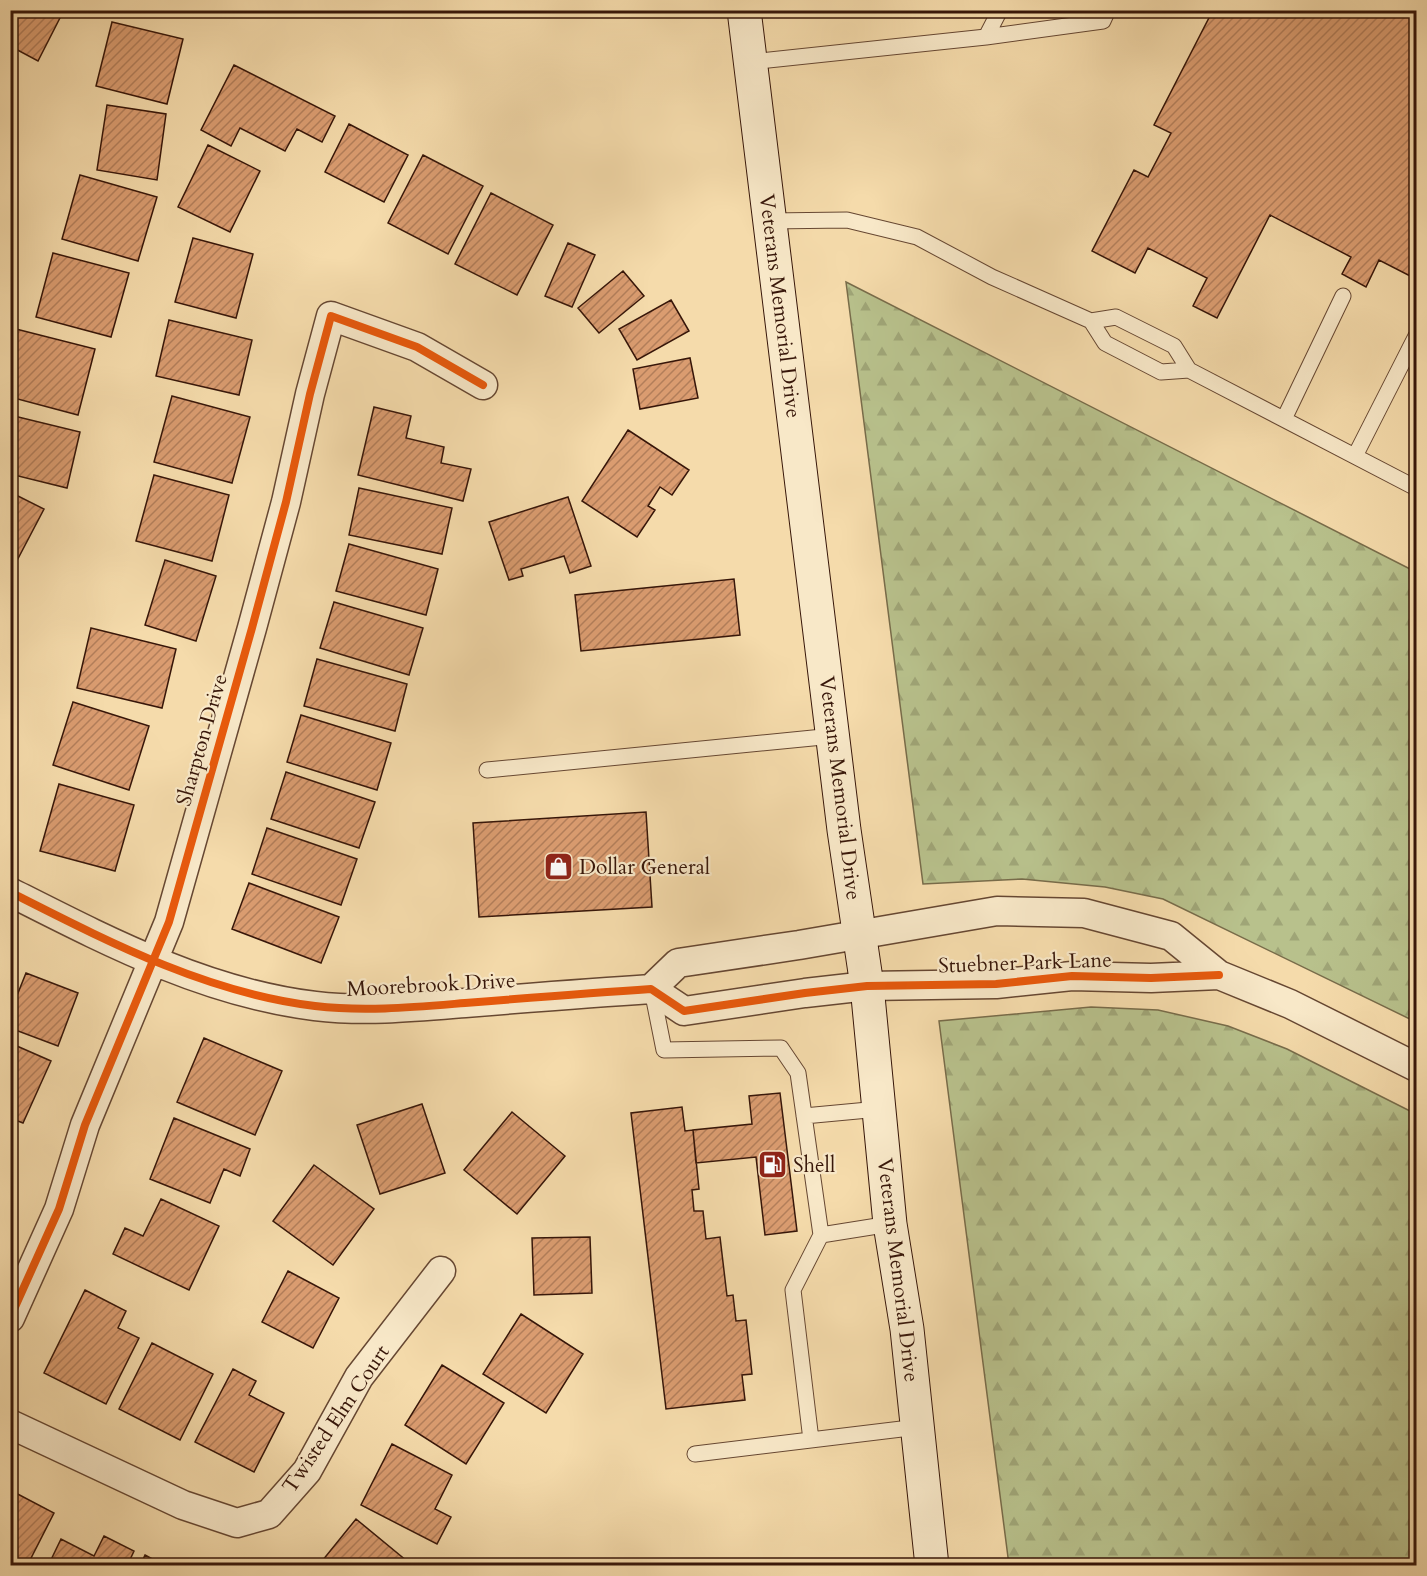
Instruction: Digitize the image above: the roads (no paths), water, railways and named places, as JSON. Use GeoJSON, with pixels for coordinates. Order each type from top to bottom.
{"type":"FeatureCollection","features":[{"type":"Feature","properties":{"kind":"main road","name":"Veterans Memorial Drive"},"geometry":{"type":"LineString","coordinates":[[744,10],[833,736],[867,986],[890,1224],[907,1329],[932,1566]]}},
{"type":"Feature","properties":{"kind":"street","name":"Sharpton Drive"},"geometry":{"type":"LineString","coordinates":[[10,1318],[59,1209],[86,1125],[169,922],[249,640],[286,502],[310,394],[332,316],[417,347],[483,385]]}},
{"type":"Feature","properties":{"kind":"street","name":"Moorebrook Drive"},"geometry":{"type":"LineString","coordinates":[[10,892],[100,937],[198,978],[274,999],[316,1006],[360,1009],[404,1007],[651,989]]}},
{"type":"Feature","properties":{"kind":"street","name":"Stuebner Park Lane"},"geometry":{"type":"LineString","coordinates":[[860,934],[997,911],[1084,913],[1171,936],[1219,975],[1290,1004],[1416,1067]]}},
{"type":"Feature","properties":{"kind":"street"},"geometry":{"type":"LineString","coordinates":[[860,934],[678,963],[651,989],[684,1011],[867,986]]}},
{"type":"Feature","properties":{"kind":"street","name":"Stuebner Park Lane"},"geometry":{"type":"LineString","coordinates":[[867,986],[996,984],[1072,976],[1151,978],[1219,975]]}},
{"type":"Feature","properties":{"kind":"street","name":"Twisted Elm Court"},"geometry":{"type":"LineString","coordinates":[[10,1424],[183,1505],[237,1523],[269,1514],[307,1471],[359,1377],[441,1270]]}},
{"type":"Feature","properties":{"kind":"lane"},"geometry":{"type":"LineString","coordinates":[[986,37],[1000,10]]}},
{"type":"Feature","properties":{"kind":"lane"},"geometry":{"type":"LineString","coordinates":[[750,62],[986,37],[1106,16]]}},
{"type":"Feature","properties":{"kind":"lane"},"geometry":{"type":"LineString","coordinates":[[769,221],[847,220],[917,237],[992,278],[1091,321],[1116,317],[1174,346],[1189,370],[1416,488]]}},
{"type":"Feature","properties":{"kind":"lane"},"geometry":{"type":"LineString","coordinates":[[1284,419],[1343,296]]}},
{"type":"Feature","properties":{"kind":"lane"},"geometry":{"type":"LineString","coordinates":[[1091,321],[1105,343],[1161,372],[1189,370]]}},
{"type":"Feature","properties":{"kind":"lane"},"geometry":{"type":"LineString","coordinates":[[1355,456],[1416,336]]}},
{"type":"Feature","properties":{"kind":"lane"},"geometry":{"type":"LineString","coordinates":[[487,770],[833,736]]}},
{"type":"Feature","properties":{"kind":"lane"},"geometry":{"type":"LineString","coordinates":[[651,989],[664,1050],[781,1048],[798,1073],[821,1235],[793,1290],[811,1440]]}},
{"type":"Feature","properties":{"kind":"lane"},"geometry":{"type":"LineString","coordinates":[[804,1116],[879,1109]]}},
{"type":"Feature","properties":{"kind":"lane"},"geometry":{"type":"LineString","coordinates":[[821,1235],[890,1224]]}},
{"type":"Feature","properties":{"kind":"lane"},"geometry":{"type":"LineString","coordinates":[[695,1454],[918,1427]]}},
{"type":"Feature","properties":{"kind":"place","name":"Dollar General"},"geometry":{"type":"Point","coordinates":[558,867]}},
{"type":"Feature","properties":{"kind":"place","name":"Shell"},"geometry":{"type":"Point","coordinates":[772,1165]}}]}
